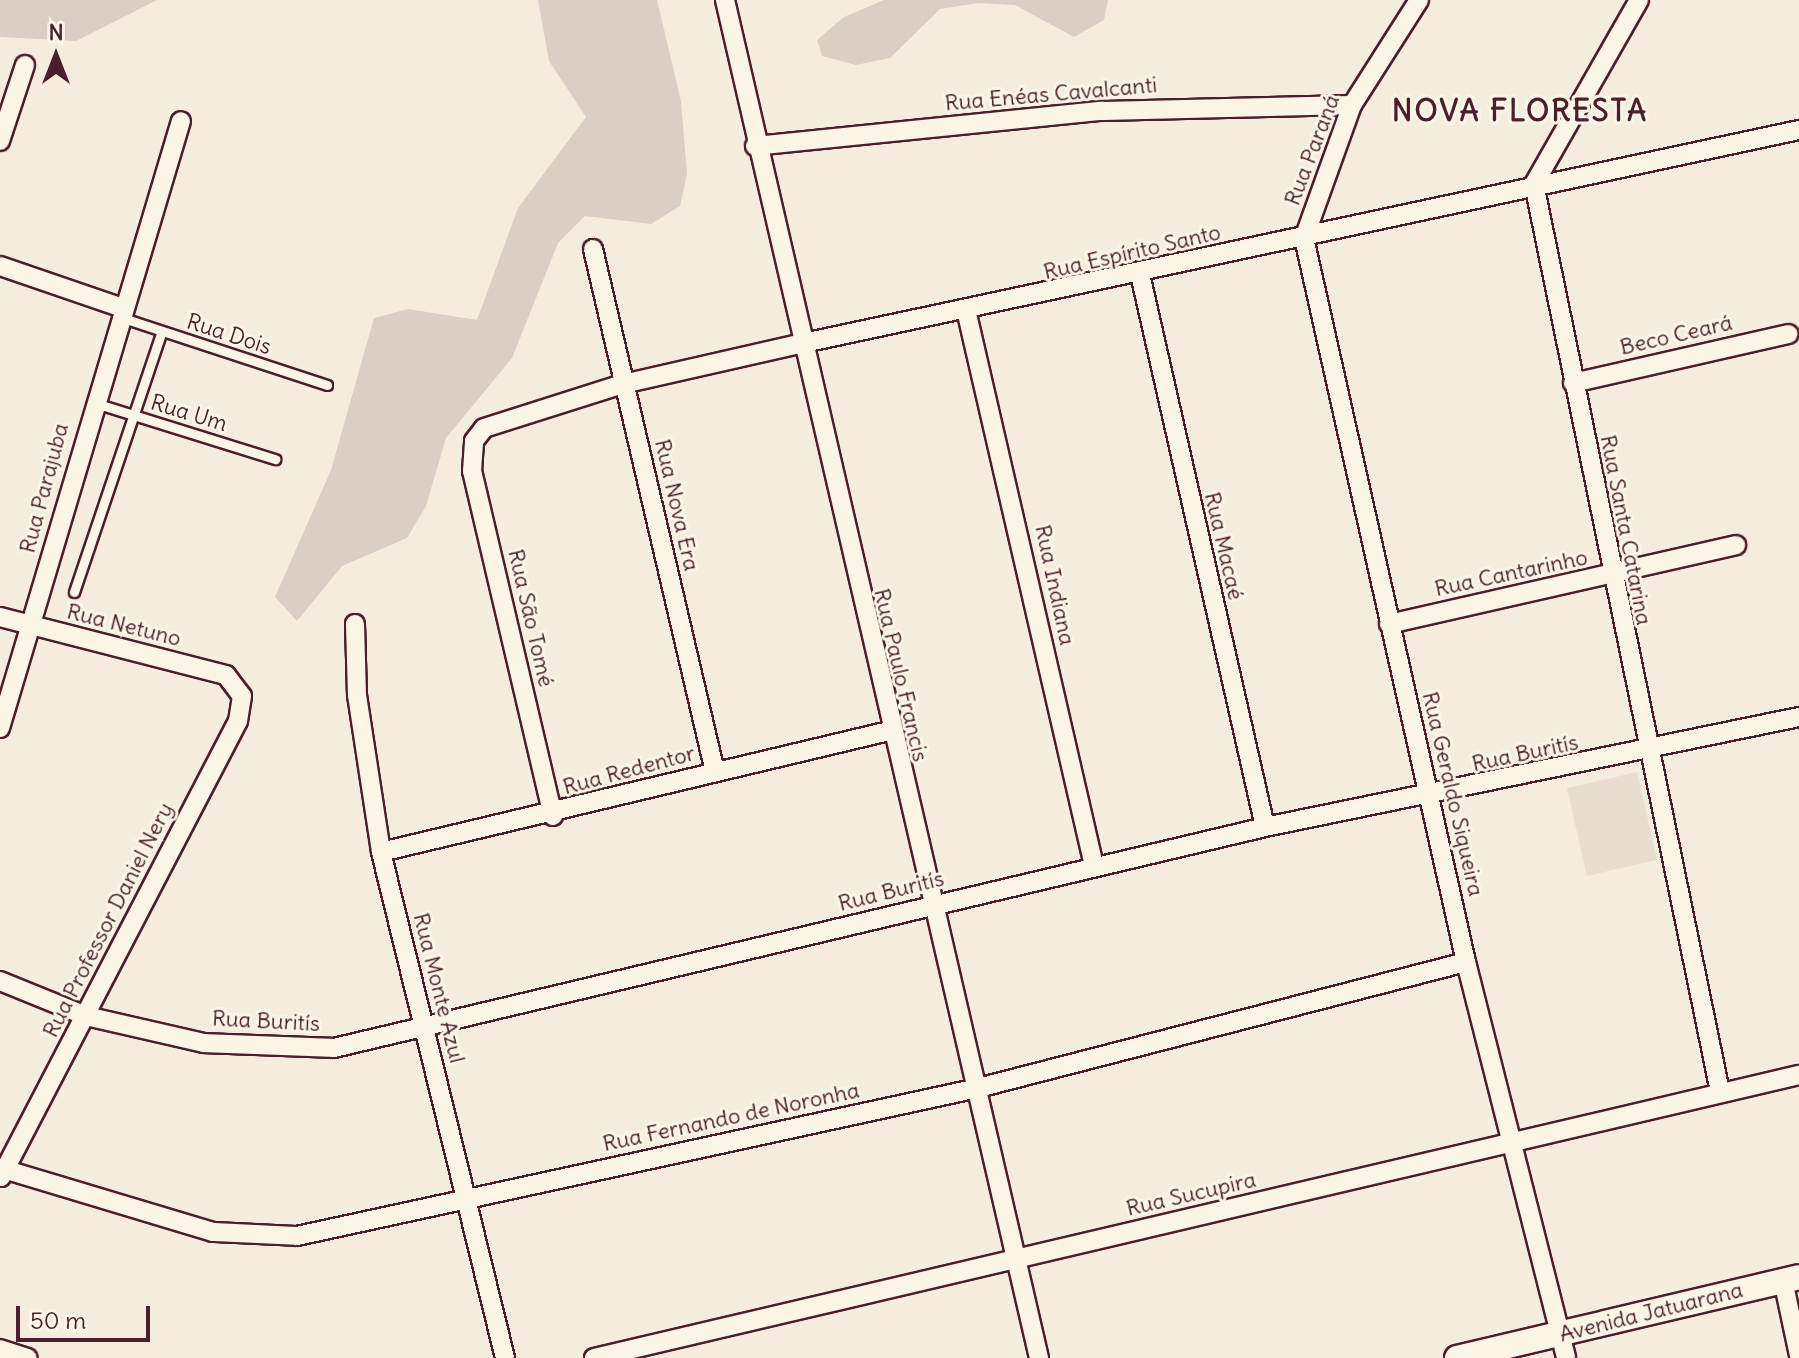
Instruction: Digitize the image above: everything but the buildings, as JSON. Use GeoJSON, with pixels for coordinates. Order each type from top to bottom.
{"type":"FeatureCollection","features":[{"type":"Feature","properties":{"kind":"street","name":"Rua Paulo Francis"},"geometry":{"type":"LineString","coordinates":[[725,0],[799,344],[931,906],[1020,1260],[1039,1358]]}},
{"type":"Feature","properties":{"kind":"street","name":"Rua Paraná"},"geometry":{"type":"LineString","coordinates":[[1304,238],[1352,105],[1419,0]]}},
{"type":"Feature","properties":{"kind":"street"},"geometry":{"type":"LineString","coordinates":[[1534,184],[1639,0]]}},
{"type":"Feature","properties":{"kind":"street"},"geometry":{"type":"LineString","coordinates":[[0,141],[25,65]]}},
{"type":"Feature","properties":{"kind":"street","name":"Rua Enéas Cavalcanti"},"geometry":{"type":"LineString","coordinates":[[755,146],[1102,111],[1352,105]]}},
{"type":"Feature","properties":{"kind":"street","name":"Rua Parajuba"},"geometry":{"type":"LineString","coordinates":[[0,728],[31,627],[92,402],[181,121]]}},
{"type":"Feature","properties":{"kind":"street","name":"Rua Espírito Santo"},"geometry":{"type":"LineString","coordinates":[[479,433],[623,384],[799,344],[967,314],[1534,184],[1799,130]]}},
{"type":"Feature","properties":{"kind":"street","name":"Rua Santa Catarina"},"geometry":{"type":"LineString","coordinates":[[1534,184],[1646,752],[1720,1092]]}},
{"type":"Feature","properties":{"kind":"street","name":"Rua Geraldo Siqueira"},"geometry":{"type":"LineString","coordinates":[[1304,238],[1466,962],[1515,1142],[1563,1346]]}},
{"type":"Feature","properties":{"kind":"street","name":"Rua Nova Era"},"geometry":{"type":"LineString","coordinates":[[593,249],[715,772]]}},
{"type":"Feature","properties":{"kind":"street"},"geometry":{"type":"LineString","coordinates":[[0,266],[122,312]]}},
{"type":"Feature","properties":{"kind":"street","name":"Rua Macaé"},"geometry":{"type":"LineString","coordinates":[[1140,274],[1265,827]]}},
{"type":"Feature","properties":{"kind":"street","name":"Rua Indiana"},"geometry":{"type":"LineString","coordinates":[[967,314],[1094,866]]}},
{"type":"Feature","properties":{"kind":"street","name":"Beco Ceará"},"geometry":{"type":"LineString","coordinates":[[1573,383],[1789,334]]}},
{"type":"Feature","properties":{"kind":"street","name":"Rua São Tomé"},"geometry":{"type":"LineString","coordinates":[[479,433],[472,471],[553,816]]}},
{"type":"Feature","properties":{"kind":"street","name":"Rua Cantarinho"},"geometry":{"type":"LineString","coordinates":[[1389,624],[1736,545]]}},
{"type":"Feature","properties":{"kind":"street","name":"Rua Netuno"},"geometry":{"type":"LineString","coordinates":[[0,617],[236,681]]}},
{"type":"Feature","properties":{"kind":"street","name":"Rua Monte Azul"},"geometry":{"type":"LineString","coordinates":[[355,624],[358,707],[381,852],[422,1028],[469,1198],[505,1358]]}},
{"type":"Feature","properties":{"kind":"street","name":"Rua Professor Daniel Nery"},"geometry":{"type":"LineString","coordinates":[[2,1172],[238,721],[236,681]]}},
{"type":"Feature","properties":{"kind":"street","name":"Rua Buritís"},"geometry":{"type":"LineString","coordinates":[[0,981],[86,1016],[270,1050],[334,1048],[1265,827],[1430,797],[1799,717]]}},
{"type":"Feature","properties":{"kind":"street","name":"Rua Redentor"},"geometry":{"type":"LineString","coordinates":[[381,852],[553,816],[715,772],[889,731]]}},
{"type":"Feature","properties":{"kind":"street","name":"Rua Fernando de Noronha"},"geometry":{"type":"LineString","coordinates":[[2,1172],[241,1234],[325,1232],[978,1088],[1466,962]]}},
{"type":"Feature","properties":{"kind":"street","name":"Rua Sucupira"},"geometry":{"type":"LineString","coordinates":[[594,1358],[1799,1075]]}},
{"type":"Feature","properties":{"kind":"street"},"geometry":{"type":"LineString","coordinates":[[1791,1278],[1799,1355]]}},
{"type":"Feature","properties":{"kind":"street","name":"Avenida Jatuarana"},"geometry":{"type":"LineString","coordinates":[[1457,1358],[1563,1346],[1791,1278]]}},
{"type":"Feature","properties":{"kind":"street"},"geometry":{"type":"LineString","coordinates":[[0,1349],[28,1358]]}},
{"type":"Feature","properties":{"kind":"lane","name":"Rua Dois"},"geometry":{"type":"LineString","coordinates":[[122,312],[162,331],[327,385]]}},
{"type":"Feature","properties":{"kind":"lane"},"geometry":{"type":"LineString","coordinates":[[74,592],[131,414],[162,331]]}},
{"type":"Feature","properties":{"kind":"lane","name":"Rua Um"},"geometry":{"type":"LineString","coordinates":[[92,402],[275,459]]}},
{"type":"Feature","properties":{"kind":"shaded area"},"geometry":{"type":"Polygon","coordinates":[[[0,0],[157,0],[76,41],[0,37],[0,0]]]}},
{"type":"Feature","properties":{"kind":"shaded area"},"geometry":{"type":"Polygon","coordinates":[[[538,0],[657,0],[681,101],[687,174],[680,206],[651,224],[585,216],[558,243],[512,358],[446,438],[426,506],[407,538],[342,566],[297,621],[275,597],[331,470],[374,318],[408,309],[477,320],[518,208],[586,117],[549,61],[538,0]]]}},
{"type":"Feature","properties":{"kind":"shaded area"},"geometry":{"type":"Polygon","coordinates":[[[884,0],[1108,0],[1104,20],[1074,37],[1015,5],[978,3],[940,9],[890,58],[856,65],[822,56],[817,40],[844,17],[884,0]]]}},
{"type":"Feature","properties":{"kind":"shaded area"},"geometry":{"type":"Polygon","coordinates":[[[1637,772],[1657,860],[1587,876],[1567,788],[1637,772]]]}},
{"type":"Feature","properties":{"kind":"district","name":"NOVA FLORESTA"},"geometry":{"type":"Point","coordinates":[1520,110]}}]}
